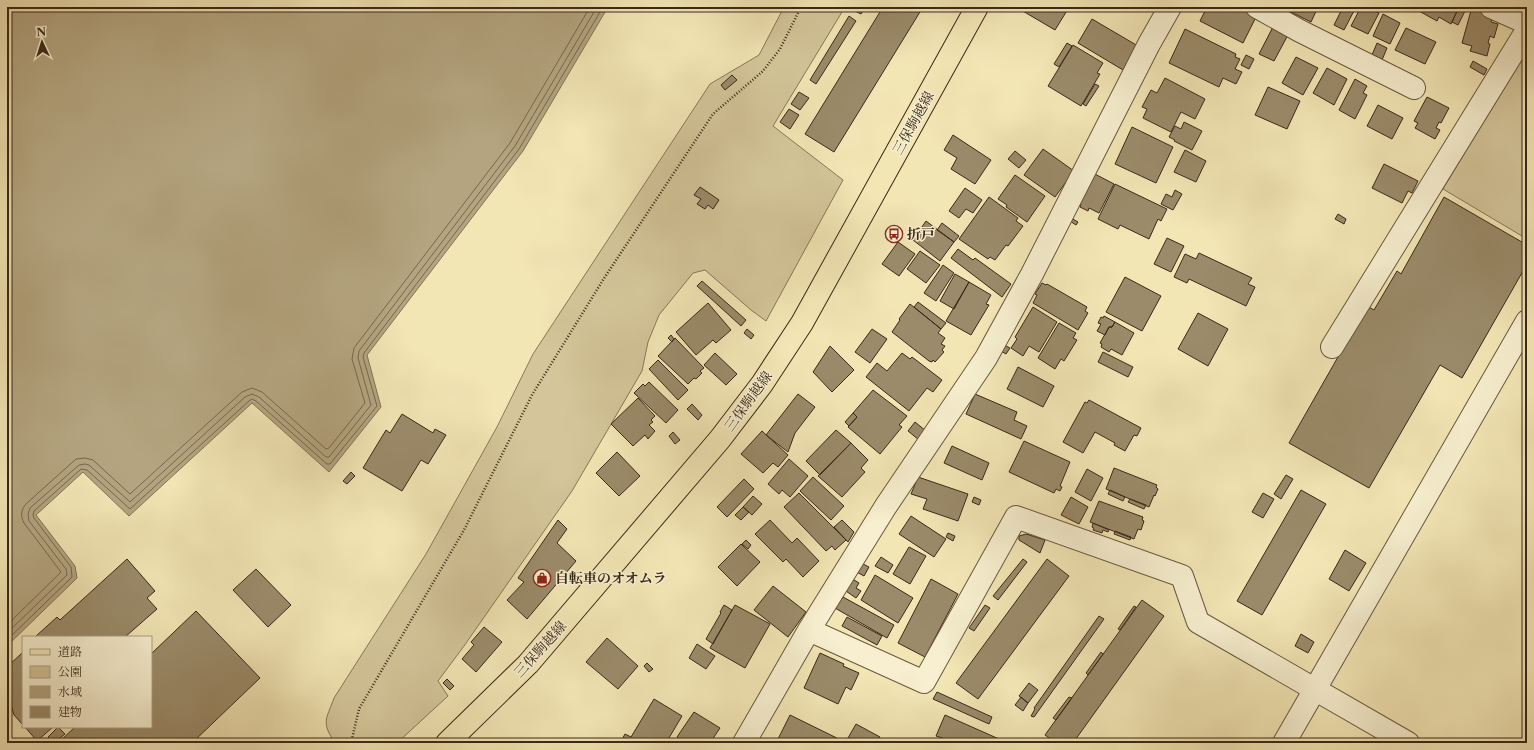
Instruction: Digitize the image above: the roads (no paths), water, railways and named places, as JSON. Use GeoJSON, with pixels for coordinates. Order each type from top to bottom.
{"type":"FeatureCollection","features":[{"type":"Feature","properties":{"kind":"main road","name":"三保駒越線"},"geometry":{"type":"LineString","coordinates":[[447,743],[528,664],[720,439],[762,384],[802,323],[977,7]]}},
{"type":"Feature","properties":{"kind":"street"},"geometry":{"type":"LineString","coordinates":[[744,743],[809,630],[886,506],[986,358],[1032,274],[1145,51],[1170,7]]}},
{"type":"Feature","properties":{"kind":"street"},"geometry":{"type":"LineString","coordinates":[[1258,7],[1300,31],[1414,88]]}},
{"type":"Feature","properties":{"kind":"street"},"geometry":{"type":"LineString","coordinates":[[1492,7],[1527,23]]}},
{"type":"Feature","properties":{"kind":"street"},"geometry":{"type":"LineString","coordinates":[[1332,347],[1527,30]]}},
{"type":"Feature","properties":{"kind":"street"},"geometry":{"type":"LineString","coordinates":[[1284,743],[1316,690],[1527,321]]}},
{"type":"Feature","properties":{"kind":"street"},"geometry":{"type":"LineString","coordinates":[[809,630],[924,682],[1016,517],[1182,576],[1198,622],[1408,743]]}},
{"type":"Feature","properties":{"kind":"water"},"geometry":{"type":"Polygon","coordinates":[[[7,7],[608,7],[523,151],[367,355],[381,407],[329,472],[252,403],[129,516],[83,472],[36,515],[75,566],[77,578],[7,646],[7,7]]]}},
{"type":"Feature","properties":{"kind":"place","name":"折戸"},"geometry":{"type":"Point","coordinates":[894,234]}},
{"type":"Feature","properties":{"kind":"place","name":"自転車のオオムラ"},"geometry":{"type":"Point","coordinates":[542,578]}}]}
